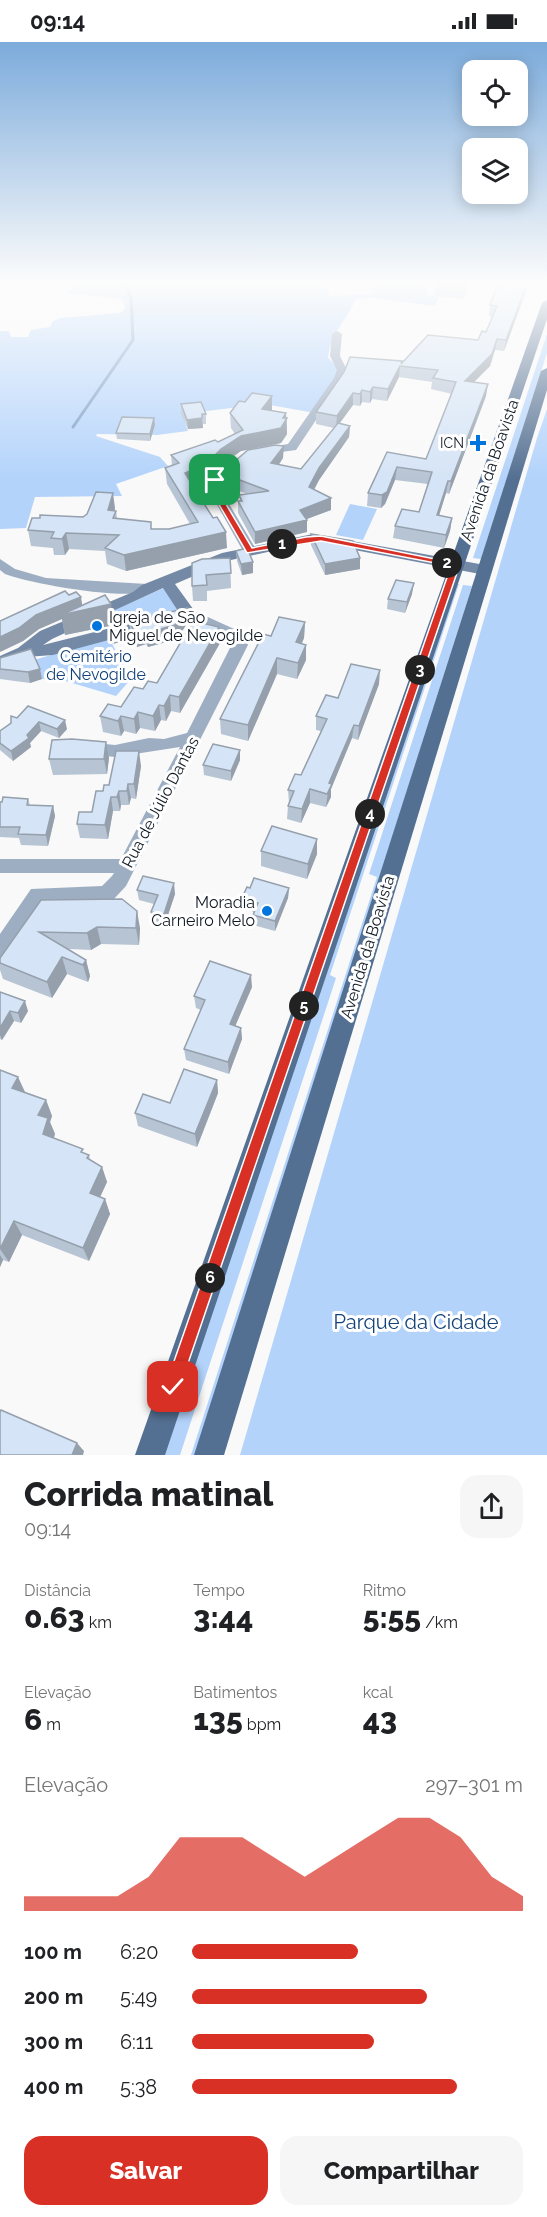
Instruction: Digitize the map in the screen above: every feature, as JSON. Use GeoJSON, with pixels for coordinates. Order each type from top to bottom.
{"type":"FeatureCollection","features":[{"type":"Feature","properties":{"kind":"main road","name":"Avenida da Boavista"},"geometry":{"type":"LineString","coordinates":[[150,1455],[532,347]]}},
{"type":"Feature","properties":{"kind":"main road","name":"Avenida da Boavista"},"geometry":{"type":"LineString","coordinates":[[209,1455],[547,371]]}},
{"type":"Feature","properties":{"kind":"street"},"geometry":{"type":"LineString","coordinates":[[250,551],[213,484],[220,474],[248,455],[286,448],[295,443],[341,374],[342,368],[335,356],[336,347]]}},
{"type":"Feature","properties":{"kind":"street"},"geometry":{"type":"LineString","coordinates":[[0,563],[18,575],[66,585],[147,588],[227,556],[306,539],[321,538],[485,570]]}},
{"type":"Feature","properties":{"kind":"street"},"geometry":{"type":"LineString","coordinates":[[24,652],[53,650],[188,613],[166,582]]}},
{"type":"Feature","properties":{"kind":"street"},"geometry":{"type":"LineString","coordinates":[[0,662],[24,652],[46,635],[138,595],[147,588]]}},
{"type":"Feature","properties":{"kind":"street","name":"Rua de Júlio Dantas"},"geometry":{"type":"LineString","coordinates":[[38,895],[106,894],[119,881],[242,645],[242,639],[188,613]]}},
{"type":"Feature","properties":{"kind":"street"},"geometry":{"type":"LineString","coordinates":[[73,747],[115,751],[149,744],[164,745],[195,737]]}},
{"type":"Feature","properties":{"kind":"street"},"geometry":{"type":"LineString","coordinates":[[164,745],[182,760]]}},
{"type":"Feature","properties":{"kind":"street"},"geometry":{"type":"LineString","coordinates":[[0,866],[126,866]]}},
{"type":"Feature","properties":{"kind":"street"},"geometry":{"type":"LineString","coordinates":[[0,950],[38,895],[46,867]]}},
{"type":"Feature","properties":{"kind":"green space"},"geometry":{"type":"Polygon","coordinates":[[[0,347],[331,347],[328,358],[340,369],[315,413],[264,404],[182,414],[188,431],[157,435],[97,434],[96,436],[160,457],[168,466],[116,484],[122,496],[35,497],[26,528],[0,529],[0,347]]]}},
{"type":"Feature","properties":{"kind":"green space"},"geometry":{"type":"Polygon","coordinates":[[[543,347],[547,347],[547,353],[481,559],[473,558],[543,347]]]}},
{"type":"Feature","properties":{"kind":"green space","name":"Parque da Cidade"},"geometry":{"type":"Polygon","coordinates":[[[547,409],[547,1455],[240,1455],[537,438],[547,409]]]}},
{"type":"Feature","properties":{"kind":"green space"},"geometry":{"type":"Polygon","coordinates":[[[350,504],[377,509],[363,540],[336,535],[350,504]]]}},
{"type":"Feature","properties":{"kind":"green space"},"geometry":{"type":"Polygon","coordinates":[[[457,584],[459,584],[330,975],[336,978],[180,1455],[163,1455],[457,584]]]}},
{"type":"Feature","properties":{"kind":"green space"},"geometry":{"type":"Polygon","coordinates":[[[463,585],[472,586],[196,1455],[191,1455],[377,877],[369,874],[463,585]]]}},
{"type":"Feature","properties":{"kind":"green space"},"geometry":{"type":"Polygon","coordinates":[[[166,587],[184,611],[117,630],[107,613],[166,587]]]}},
{"type":"Feature","properties":{"kind":"green space","name":"Cemitério de Nevogilde"},"geometry":{"type":"Polygon","coordinates":[[[109,638],[131,679],[116,696],[62,680],[42,679],[34,660],[109,638]]]}},
{"type":"Feature","properties":{"kind":"building"},"geometry":{"type":"Polygon","coordinates":[[[417,347],[494,347],[492,354],[465,381],[488,384],[451,481],[448,481],[437,515],[452,518],[446,535],[395,526],[402,509],[419,512],[432,472],[397,467],[387,492],[382,495],[368,493],[387,452],[426,459],[456,382],[433,378],[438,370],[400,366],[388,389],[373,387],[370,392],[362,390],[360,394],[353,393],[337,416],[316,412],[344,372],[350,357],[402,361],[401,364],[417,347]]]}},
{"type":"Feature","properties":{"kind":"building"},"geometry":{"type":"Polygon","coordinates":[[[252,393],[272,396],[262,409],[286,413],[283,418],[287,418],[281,428],[241,436],[221,449],[206,464],[185,473],[213,518],[217,517],[226,532],[124,555],[105,548],[119,535],[66,533],[62,539],[51,538],[54,532],[28,530],[32,518],[40,518],[40,515],[83,517],[87,514],[96,492],[113,493],[108,510],[116,511],[113,518],[151,522],[151,529],[169,529],[198,522],[165,468],[179,463],[171,455],[215,440],[218,442],[243,430],[230,413],[239,401],[245,402],[252,393]]]}},
{"type":"Feature","properties":{"kind":"building"},"geometry":{"type":"Polygon","coordinates":[[[201,402],[206,414],[202,414],[202,418],[187,420],[181,404],[201,402]]]}},
{"type":"Feature","properties":{"kind":"building"},"geometry":{"type":"Polygon","coordinates":[[[122,417],[154,418],[150,434],[116,433],[122,417]]]}},
{"type":"Feature","properties":{"kind":"building"},"geometry":{"type":"Polygon","coordinates":[[[338,423],[350,426],[319,468],[309,487],[331,498],[300,510],[307,520],[255,532],[238,501],[242,501],[239,495],[269,491],[221,473],[248,450],[275,445],[284,446],[271,463],[301,469],[338,423]]]}},
{"type":"Feature","properties":{"kind":"building"},"geometry":{"type":"Polygon","coordinates":[[[311,534],[353,541],[360,558],[325,564],[311,534]]]}},
{"type":"Feature","properties":{"kind":"building"},"geometry":{"type":"Polygon","coordinates":[[[247,548],[253,562],[241,564],[236,551],[247,548]]]}},
{"type":"Feature","properties":{"kind":"building"},"geometry":{"type":"Polygon","coordinates":[[[230,558],[231,573],[206,575],[207,585],[192,586],[192,563],[202,559],[230,558]]]}},
{"type":"Feature","properties":{"kind":"building"},"geometry":{"type":"Polygon","coordinates":[[[396,580],[414,583],[407,602],[388,599],[396,580]]]}},
{"type":"Feature","properties":{"kind":"building"},"geometry":{"type":"Polygon","coordinates":[[[65,591],[69,595],[76,592],[81,597],[36,615],[19,628],[0,637],[0,621],[65,591]]]}},
{"type":"Feature","properties":{"kind":"building"},"geometry":{"type":"Polygon","coordinates":[[[105,595],[111,604],[61,615],[105,595]]]}},
{"type":"Feature","properties":{"kind":"building"},"geometry":{"type":"Polygon","coordinates":[[[187,608],[175,625],[146,633],[144,630],[135,632],[129,622],[187,608]]]}},
{"type":"Feature","properties":{"kind":"building"},"geometry":{"type":"Polygon","coordinates":[[[279,617],[305,622],[296,642],[306,645],[298,663],[277,658],[248,725],[220,719],[263,634],[271,636],[279,617]]]}},
{"type":"Feature","properties":{"kind":"building"},"geometry":{"type":"Polygon","coordinates":[[[193,621],[219,627],[179,697],[170,695],[164,706],[159,705],[153,716],[138,712],[134,719],[121,716],[118,721],[100,716],[108,704],[121,707],[134,687],[143,689],[148,681],[157,683],[193,621]]]}},
{"type":"Feature","properties":{"kind":"building"},"geometry":{"type":"Polygon","coordinates":[[[121,623],[122,626],[110,628],[109,626],[121,623]]]}},
{"type":"Feature","properties":{"kind":"building"},"geometry":{"type":"Polygon","coordinates":[[[31,649],[40,669],[28,672],[0,669],[0,658],[31,649]]]}},
{"type":"Feature","properties":{"kind":"building"},"geometry":{"type":"Polygon","coordinates":[[[351,664],[380,670],[359,726],[354,725],[329,783],[332,784],[327,794],[310,789],[302,809],[288,806],[294,791],[288,790],[295,774],[301,775],[327,719],[316,716],[326,695],[338,698],[351,664]]]}},
{"type":"Feature","properties":{"kind":"building"},"geometry":{"type":"Polygon","coordinates":[[[28,706],[65,720],[57,729],[39,722],[27,735],[29,738],[11,751],[0,743],[0,731],[11,723],[11,716],[17,718],[28,706]]]}},
{"type":"Feature","properties":{"kind":"building"},"geometry":{"type":"Polygon","coordinates":[[[52,740],[106,742],[104,759],[49,759],[52,740]]]}},
{"type":"Feature","properties":{"kind":"building"},"geometry":{"type":"Polygon","coordinates":[[[213,744],[240,750],[231,771],[203,765],[213,744]]]}},
{"type":"Feature","properties":{"kind":"building"},"geometry":{"type":"Polygon","coordinates":[[[116,751],[139,751],[134,784],[128,784],[127,791],[119,791],[117,797],[111,797],[105,825],[77,824],[79,812],[92,812],[96,791],[103,791],[104,785],[109,785],[116,751]]]}},
{"type":"Feature","properties":{"kind":"building"},"geometry":{"type":"Polygon","coordinates":[[[3,797],[28,799],[27,805],[53,806],[46,835],[18,834],[20,827],[0,827],[0,802],[3,797]]]}},
{"type":"Feature","properties":{"kind":"building"},"geometry":{"type":"Polygon","coordinates":[[[272,826],[317,839],[308,864],[261,851],[272,826]]]}},
{"type":"Feature","properties":{"kind":"building"},"geometry":{"type":"Polygon","coordinates":[[[143,876],[174,883],[164,914],[151,912],[158,895],[137,890],[143,876]]]}},
{"type":"Feature","properties":{"kind":"building","name":"Moradia Carneiro Melo"},"geometry":{"type":"Polygon","coordinates":[[[254,878],[289,888],[275,921],[253,915],[258,903],[242,898],[254,878]]]}},
{"type":"Feature","properties":{"kind":"building"},"geometry":{"type":"Polygon","coordinates":[[[122,899],[137,911],[136,928],[97,927],[87,933],[39,932],[86,960],[83,965],[62,957],[47,982],[0,963],[0,958],[41,900],[122,899]]]}},
{"type":"Feature","properties":{"kind":"building"},"geometry":{"type":"Polygon","coordinates":[[[210,961],[251,975],[230,1024],[241,1028],[228,1062],[184,1049],[205,1000],[194,996],[210,961]]]}},
{"type":"Feature","properties":{"kind":"building"},"geometry":{"type":"Polygon","coordinates":[[[0,992],[25,1001],[18,1013],[10,1011],[0,1028],[0,992]]]}},
{"type":"Feature","properties":{"kind":"building"},"geometry":{"type":"Polygon","coordinates":[[[184,1069],[217,1080],[195,1134],[135,1113],[143,1094],[170,1103],[184,1069]]]}},
{"type":"Feature","properties":{"kind":"building"},"geometry":{"type":"Polygon","coordinates":[[[0,1070],[18,1077],[12,1088],[46,1100],[38,1115],[48,1118],[43,1134],[83,1149],[81,1152],[89,1155],[87,1158],[102,1167],[90,1193],[105,1199],[83,1248],[14,1221],[0,1249],[0,1070]]]}},
{"type":"Feature","properties":{"kind":"building"},"geometry":{"type":"Polygon","coordinates":[[[1,1410],[77,1443],[72,1455],[0,1455],[1,1410]]]}},
{"type":"Feature","properties":{"kind":"waterway"},"geometry":{"type":"LineString","coordinates":[[73,427],[128,347]]}},
{"type":"Feature","properties":{"kind":"place","name":"ICN"},"geometry":{"type":"Point","coordinates":[478,443]}},
{"type":"Feature","properties":{"kind":"place","name":"Igreja de São Miguel de Nevogilde"},"geometry":{"type":"Point","coordinates":[97,626]}},
{"type":"Feature","properties":{"kind":"place","name":"Moradia Carneiro Melo"},"geometry":{"type":"Point","coordinates":[267,911]}},
{"type":"Feature","properties":{"kind":"route"},"geometry":{"type":"LineString","coordinates":[[173,1387],[456,564],[321,538],[250,551],[213,487],[215,480]]}}]}
